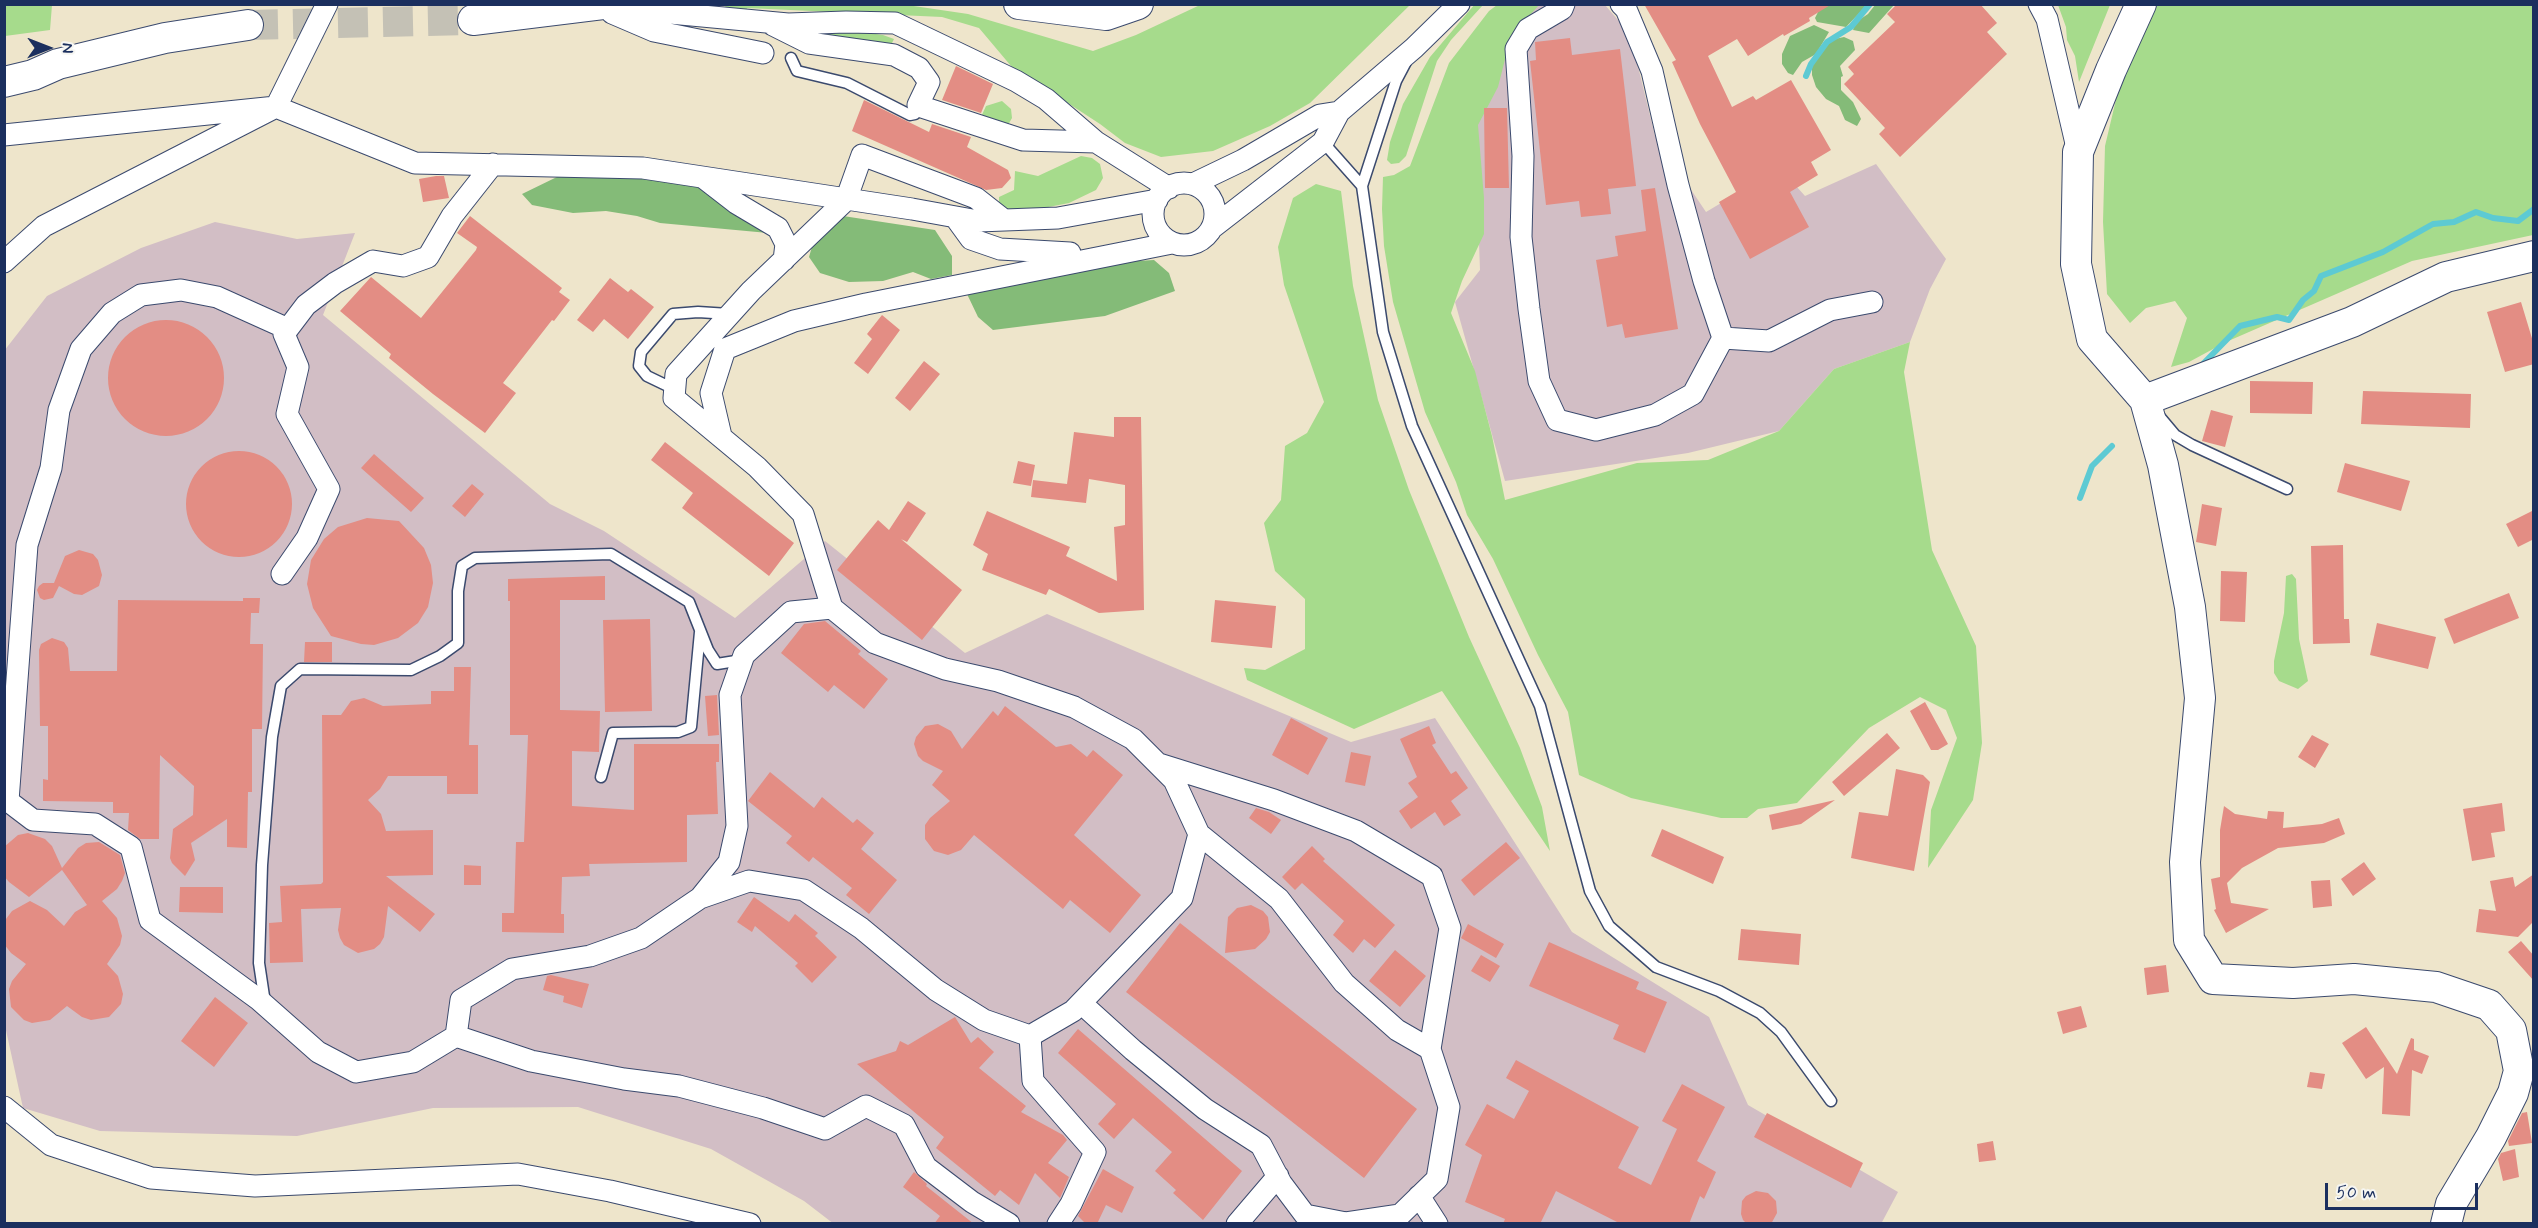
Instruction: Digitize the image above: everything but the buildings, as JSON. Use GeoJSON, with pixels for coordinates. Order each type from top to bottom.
{"type":"FeatureCollection","features":[{"type":"Feature","properties":{"kind":"street"},"geometry":{"type":"LineString","coordinates":[[4,262],[44,226],[276,106],[327,4]]}},
{"type":"Feature","properties":{"kind":"street"},"geometry":{"type":"LineString","coordinates":[[1019,4],[1106,15],[1138,4]]}},
{"type":"Feature","properties":{"kind":"street"},"geometry":{"type":"LineString","coordinates":[[721,436],[711,393],[726,349],[794,321],[866,304],[1136,249],[1172,243],[1192,245],[1202,240],[1212,228],[1323,142],[1339,112],[1414,48],[1459,4]]}},
{"type":"Feature","properties":{"kind":"street"},"geometry":{"type":"LineString","coordinates":[[1564,4],[1562,9],[1527,29],[1516,49],[1523,156],[1521,237],[1539,381],[1557,420],[1596,430],[1655,415],[1693,394],[1724,338],[1698,260],[1652,70],[1626,9],[1621,4]]}},
{"type":"Feature","properties":{"kind":"street"},"geometry":{"type":"LineString","coordinates":[[2039,4],[2046,19],[2078,152],[2076,264],[2092,339],[2145,400],[2163,465],[2190,607],[2200,698],[2185,862],[2188,940],[2213,978],[2293,983],[2354,979],[2436,987],[2489,1005],[2511,1030],[2519,1071],[2513,1093],[2491,1137],[2451,1204],[2446,1224]]}},
{"type":"Feature","properties":{"kind":"street"},"geometry":{"type":"LineString","coordinates":[[2078,152],[2110,70],[2141,4]]}},
{"type":"Feature","properties":{"kind":"street"},"geometry":{"type":"LineString","coordinates":[[473,20],[599,5],[788,24],[895,23],[1016,81],[1047,99],[1096,142],[1163,194]]}},
{"type":"Feature","properties":{"kind":"street"},"geometry":{"type":"LineString","coordinates":[[599,5],[654,31],[763,52]]}},
{"type":"Feature","properties":{"kind":"street"},"geometry":{"type":"LineString","coordinates":[[765,21],[809,43],[894,55],[919,69],[929,82],[918,105],[1023,140],[1096,142]]}},
{"type":"Feature","properties":{"kind":"street"},"geometry":{"type":"LineString","coordinates":[[4,82],[33,75],[58,64],[165,38],[248,25]]}},
{"type":"Feature","properties":{"kind":"street"},"geometry":{"type":"LineString","coordinates":[[4,64],[27,62],[58,64]]}},
{"type":"Feature","properties":{"kind":"street"},"geometry":{"type":"LineString","coordinates":[[4,135],[276,106],[415,163],[644,168],[978,221],[1058,218],[1163,194],[1183,183],[1193,184],[1202,188],[1214,204],[1216,214],[1212,228]]}},
{"type":"Feature","properties":{"kind":"street"},"geometry":{"type":"LineString","coordinates":[[1193,184],[1243,160],[1320,115],[1339,112]]}},
{"type":"Feature","properties":{"kind":"street"},"geometry":{"type":"LineString","coordinates":[[1004,220],[976,198],[862,155],[846,200],[729,314],[676,374],[674,398],[757,467],[803,514],[832,608],[875,643],[945,669],[998,681],[1074,707],[1133,739],[1174,780],[1199,834],[1279,899],[1344,983],[1397,1030],[1430,1049]]}},
{"type":"Feature","properties":{"kind":"street"},"geometry":{"type":"LineString","coordinates":[[282,574],[307,538],[329,489],[287,414],[298,367],[284,334],[306,305],[335,283],[373,261],[403,266],[428,257],[452,216],[493,164]]}},
{"type":"Feature","properties":{"kind":"street"},"geometry":{"type":"LineString","coordinates":[[702,177],[736,203],[778,228],[786,244],[784,260]]}},
{"type":"Feature","properties":{"kind":"street"},"geometry":{"type":"LineString","coordinates":[[912,209],[923,177]]}},
{"type":"Feature","properties":{"kind":"street"},"geometry":{"type":"LineString","coordinates":[[955,217],[963,193]]}},
{"type":"Feature","properties":{"kind":"street"},"geometry":{"type":"LineString","coordinates":[[1163,194],[1153,219],[1157,229],[1172,243]]}},
{"type":"Feature","properties":{"kind":"street"},"geometry":{"type":"LineString","coordinates":[[955,217],[971,239],[1000,249],[1085,254],[1136,249]]}},
{"type":"Feature","properties":{"kind":"street"},"geometry":{"type":"LineString","coordinates":[[2145,400],[2352,322],[2446,277],[2534,256]]}},
{"type":"Feature","properties":{"kind":"street"},"geometry":{"type":"LineString","coordinates":[[288,329],[217,297],[181,290],[141,295],[112,313],[81,349],[59,410],[51,468],[27,545],[8,801],[33,820],[95,824],[131,847],[150,920],[266,1005],[318,1052],[356,1072],[413,1062],[456,1036],[531,1061],[624,1079],[679,1086],[764,1108],[825,1129],[867,1106],[904,1125],[926,1167],[972,1202],[1009,1224]]}},
{"type":"Feature","properties":{"kind":"street"},"geometry":{"type":"LineString","coordinates":[[1724,338],[1769,341],[1830,310],[1872,302]]}},
{"type":"Feature","properties":{"kind":"street"},"geometry":{"type":"LineString","coordinates":[[700,898],[729,862],[737,826],[730,694],[744,655],[791,612],[832,608]]}},
{"type":"Feature","properties":{"kind":"street"},"geometry":{"type":"LineString","coordinates":[[1081,1003],[1133,1050],[1205,1109],[1261,1145],[1278,1176],[1305,1215],[1346,1223],[1400,1215],[1437,1179],[1449,1107],[1430,1049],[1450,928],[1432,876],[1356,831],[1274,800],[1156,762]]}},
{"type":"Feature","properties":{"kind":"street"},"geometry":{"type":"LineString","coordinates":[[456,1036],[461,1000],[512,969],[590,956],[641,938],[700,898],[749,881],[804,890],[861,928],[936,990],[984,1020],[1030,1036],[1073,1011],[1182,898],[1199,834]]}},
{"type":"Feature","properties":{"kind":"street"},"geometry":{"type":"LineString","coordinates":[[1030,1036],[1033,1081],[1095,1152],[1071,1204],[1058,1224]]}},
{"type":"Feature","properties":{"kind":"street"},"geometry":{"type":"LineString","coordinates":[[4,1107],[51,1145],[151,1178],[255,1186],[518,1174],[610,1191],[750,1224]]}},
{"type":"Feature","properties":{"kind":"street"},"geometry":{"type":"LineString","coordinates":[[1237,1224],[1278,1176]]}},
{"type":"Feature","properties":{"kind":"street"},"geometry":{"type":"LineString","coordinates":[[1419,1196],[1437,1224]]}},
{"type":"Feature","properties":{"kind":"lane"},"geometry":{"type":"LineString","coordinates":[[1414,48],[1396,81],[1362,186],[1383,332],[1412,426],[1540,706],[1590,891],[1609,926],[1656,967],[1719,991],[1760,1013],[1781,1032],[1831,1101]]}},
{"type":"Feature","properties":{"kind":"lane"},"geometry":{"type":"LineString","coordinates":[[790,58],[797,70],[847,83],[910,115],[915,114],[918,105]]}},
{"type":"Feature","properties":{"kind":"lane"},"geometry":{"type":"LineString","coordinates":[[1323,142],[1362,186]]}},
{"type":"Feature","properties":{"kind":"lane"},"geometry":{"type":"LineString","coordinates":[[674,390],[647,376],[639,366],[641,352],[673,314],[698,312],[729,314]]}},
{"type":"Feature","properties":{"kind":"lane"},"geometry":{"type":"LineString","coordinates":[[2145,400],[2175,435],[2203,451],[2287,489]]}},
{"type":"Feature","properties":{"kind":"lane"},"geometry":{"type":"LineString","coordinates":[[266,1005],[259,963],[262,865],[272,737],[281,686],[300,669],[411,670],[440,657],[458,643],[458,591],[462,566],[475,558],[610,554],[688,602],[708,650],[717,664],[742,660]]}},
{"type":"Feature","properties":{"kind":"lane"},"geometry":{"type":"LineString","coordinates":[[601,777],[613,733],[678,732],[691,728],[700,629]]}},
{"type":"Feature","properties":{"kind":"shaded area"},"geometry":{"type":"Polygon","coordinates":[[[1521,5],[1605,5],[1630,34],[1655,136],[1706,212],[1780,168],[1805,196],[1876,164],[1946,259],[1930,289],[1910,342],[1834,369],[1779,431],[1688,453],[1505,481],[1455,302],[1480,270],[1478,215],[1469,135],[1521,5]]]}},
{"type":"Feature","properties":{"kind":"shaded area"},"geometry":{"type":"Polygon","coordinates":[[[215,222],[297,239],[355,233],[323,315],[550,504],[604,531],[735,618],[825,541],[965,653],[1047,614],[1351,742],[1435,718],[1572,932],[1709,1017],[1748,1105],[1898,1192],[1881,1224],[834,1224],[804,1201],[711,1149],[578,1107],[433,1108],[297,1136],[100,1131],[23,1108],[4,1021],[4,351],[47,296],[141,248],[215,222]]]}},
{"type":"Feature","properties":{"kind":"green space"},"geometry":{"type":"Polygon","coordinates":[[[5,4],[52,5],[50,30],[5,36],[5,4]]]}},
{"type":"Feature","properties":{"kind":"green space"},"geometry":{"type":"Polygon","coordinates":[[[740,4],[907,5],[968,14],[1093,51],[1136,35],[1200,5],[1410,5],[1310,103],[1270,126],[1213,151],[1161,157],[1125,143],[1011,66],[979,28],[942,17],[747,8],[745,14],[730,13],[725,6],[740,4]]]}},
{"type":"Feature","properties":{"kind":"green space"},"geometry":{"type":"Polygon","coordinates":[[[1475,4],[1483,5],[1451,40],[1437,61],[1406,156],[1399,163],[1391,164],[1387,160],[1390,142],[1403,104],[1430,57],[1475,4]]]}},
{"type":"Feature","properties":{"kind":"green space"},"geometry":{"type":"Polygon","coordinates":[[[1497,5],[1539,5],[1511,36],[1498,87],[1478,125],[1484,198],[1484,234],[1462,281],[1451,313],[1475,371],[1492,436],[1505,500],[1637,463],[1708,460],[1779,431],[1834,369],[1910,342],[1904,372],[1932,550],[1976,646],[1982,743],[1973,800],[1928,868],[1931,810],[1957,738],[1946,710],[1920,697],[1869,728],[1797,803],[1758,809],[1747,818],[1721,818],[1631,798],[1579,775],[1568,712],[1538,655],[1493,559],[1467,515],[1456,482],[1425,412],[1393,302],[1384,246],[1383,177],[1394,175],[1410,166],[1449,63],[1489,11],[1497,5]]]}},
{"type":"Feature","properties":{"kind":"green space"},"geometry":{"type":"Polygon","coordinates":[[[1830,5],[1867,5],[1846,27],[1817,22],[1815,18],[1820,8],[1830,5]]]}},
{"type":"Feature","properties":{"kind":"green space"},"geometry":{"type":"Polygon","coordinates":[[[1875,5],[1894,5],[1869,33],[1853,30],[1856,22],[1868,14],[1875,5]]]}},
{"type":"Feature","properties":{"kind":"green space"},"geometry":{"type":"Polygon","coordinates":[[[2058,5],[2110,5],[2079,82],[2075,56],[2067,40],[2066,27],[2058,5]]]}},
{"type":"Feature","properties":{"kind":"green space"},"geometry":{"type":"Polygon","coordinates":[[[2156,5],[2533,5],[2533,235],[2412,261],[2226,342],[2189,362],[2171,367],[2187,318],[2175,301],[2146,308],[2130,323],[2107,294],[2103,222],[2105,146],[2123,70],[2156,5]]]}},
{"type":"Feature","properties":{"kind":"green space"},"geometry":{"type":"Polygon","coordinates":[[[1814,25],[1829,32],[1816,54],[1802,62],[1793,75],[1788,73],[1782,64],[1782,54],[1790,36],[1814,25]]]}},
{"type":"Feature","properties":{"kind":"green space"},"geometry":{"type":"Polygon","coordinates":[[[811,31],[862,32],[894,39],[890,47],[813,40],[811,31]]]}},
{"type":"Feature","properties":{"kind":"green space"},"geometry":{"type":"Polygon","coordinates":[[[1844,37],[1853,41],[1855,50],[1840,66],[1843,76],[1841,77],[1841,90],[1853,102],[1861,119],[1857,126],[1845,120],[1839,106],[1826,99],[1816,87],[1812,75],[1812,66],[1821,50],[1830,40],[1844,37]]]}},
{"type":"Feature","properties":{"kind":"green space"},"geometry":{"type":"Polygon","coordinates":[[[1002,101],[1011,109],[1012,118],[1008,125],[981,117],[986,106],[1002,101]]]}},
{"type":"Feature","properties":{"kind":"green space"},"geometry":{"type":"Polygon","coordinates":[[[1081,156],[1092,158],[1100,164],[1103,178],[1096,190],[1069,203],[1028,211],[1003,211],[999,205],[999,197],[1014,190],[1015,171],[1038,176],[1081,156]]]}},
{"type":"Feature","properties":{"kind":"green space"},"geometry":{"type":"Polygon","coordinates":[[[587,171],[693,181],[768,233],[660,223],[637,216],[606,211],[573,213],[532,205],[522,194],[561,175],[587,171]]]}},
{"type":"Feature","properties":{"kind":"green space"},"geometry":{"type":"Polygon","coordinates":[[[1316,184],[1341,191],[1353,286],[1378,400],[1409,490],[1469,637],[1520,748],[1542,807],[1550,851],[1442,691],[1354,729],[1247,680],[1244,668],[1265,670],[1305,649],[1305,599],[1275,571],[1264,523],[1281,500],[1285,446],[1307,433],[1324,402],[1284,285],[1278,247],[1293,198],[1316,184]]]}},
{"type":"Feature","properties":{"kind":"green space"},"geometry":{"type":"Polygon","coordinates":[[[843,216],[935,230],[952,256],[952,275],[931,279],[913,272],[883,281],[849,282],[820,273],[809,257],[814,240],[843,216]]]}},
{"type":"Feature","properties":{"kind":"green space"},"geometry":{"type":"Polygon","coordinates":[[[1154,260],[1169,273],[1175,291],[1105,316],[993,330],[978,317],[967,294],[1071,265],[1154,260]]]}},
{"type":"Feature","properties":{"kind":"green space"},"geometry":{"type":"Polygon","coordinates":[[[2292,574],[2296,579],[2299,639],[2308,681],[2298,689],[2279,681],[2274,673],[2274,661],[2284,613],[2286,576],[2292,574]]]}},
{"type":"Feature","properties":{"kind":"waterway"},"geometry":{"type":"LineString","coordinates":[[1806,76],[1811,64],[1827,42],[1851,27],[1870,4]]}},
{"type":"Feature","properties":{"kind":"waterway"},"geometry":{"type":"LineString","coordinates":[[2200,367],[2240,326],[2277,317],[2289,320],[2303,300],[2314,291],[2321,276],[2383,252],[2433,224],[2454,222],[2476,212],[2493,218],[2518,221],[2534,209]]}},
{"type":"Feature","properties":{"kind":"waterway"},"geometry":{"type":"LineString","coordinates":[[2080,498],[2092,466],[2112,446]]}},
{"type":"Feature","properties":{"kind":"tunnel"},"geometry":{"type":"LineString","coordinates":[[248,25],[473,20]]}}]}
